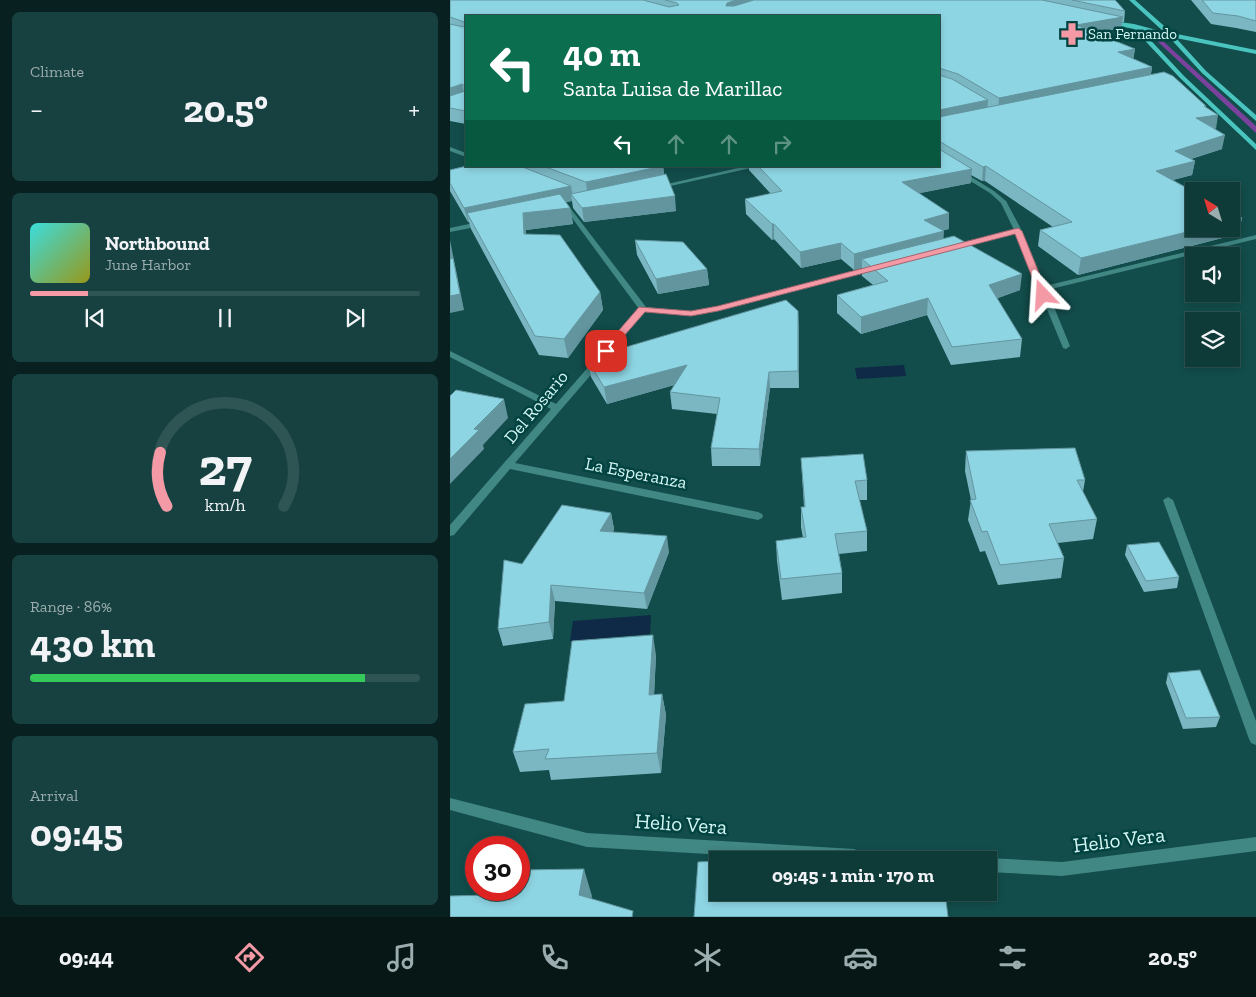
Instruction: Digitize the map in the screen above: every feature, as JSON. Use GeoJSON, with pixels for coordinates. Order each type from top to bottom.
{"type":"FeatureCollection","features":[{"type":"Feature","properties":{"kind":"main road"},"geometry":{"type":"LineString","coordinates":[[1132,0],[1204,72],[1256,119]]}},
{"type":"Feature","properties":{"kind":"main road"},"geometry":{"type":"LineString","coordinates":[[1127,18],[1182,77],[1256,148]]}},
{"type":"Feature","properties":{"kind":"main road"},"geometry":{"type":"LineString","coordinates":[[1095,20],[1134,24],[1256,52]]}},
{"type":"Feature","properties":{"kind":"main road"},"geometry":{"type":"LineString","coordinates":[[1144,22],[1164,30],[1256,44]]}},
{"type":"Feature","properties":{"kind":"street"},"geometry":{"type":"LineString","coordinates":[[1173,79],[1182,77]]}},
{"type":"Feature","properties":{"kind":"street"},"geometry":{"type":"LineString","coordinates":[[450,149],[465,156]]}},
{"type":"Feature","properties":{"kind":"street"},"geometry":{"type":"LineString","coordinates":[[940,160],[1004,202],[1066,346]]}},
{"type":"Feature","properties":{"kind":"street"},"geometry":{"type":"LineString","coordinates":[[654,188],[752,167]]}},
{"type":"Feature","properties":{"kind":"street"},"geometry":{"type":"LineString","coordinates":[[557,208],[570,206],[643,309],[691,314],[883,266]]}},
{"type":"Feature","properties":{"kind":"street"},"geometry":{"type":"LineString","coordinates":[[450,230],[489,222]]}},
{"type":"Feature","properties":{"kind":"street"},"geometry":{"type":"LineString","coordinates":[[950,248],[1018,231]]}},
{"type":"Feature","properties":{"kind":"street"},"geometry":{"type":"LineString","coordinates":[[1042,289],[1256,237]]}},
{"type":"Feature","properties":{"kind":"street","name":"Del Rosario"},"geometry":{"type":"LineString","coordinates":[[450,532],[643,309]]}},
{"type":"Feature","properties":{"kind":"street"},"geometry":{"type":"LineString","coordinates":[[450,354],[556,408]]}},
{"type":"Feature","properties":{"kind":"street","name":"La Esperanza"},"geometry":{"type":"LineString","coordinates":[[508,465],[758,516]]}},
{"type":"Feature","properties":{"kind":"street"},"geometry":{"type":"LineString","coordinates":[[1168,500],[1256,739]]}},
{"type":"Feature","properties":{"kind":"street","name":"Helio Vera"},"geometry":{"type":"LineString","coordinates":[[450,804],[587,840],[766,851]]}},
{"type":"Feature","properties":{"kind":"street","name":"Helio Vera"},"geometry":{"type":"LineString","coordinates":[[997,865],[1062,869],[1256,844]]}},
{"type":"Feature","properties":{"kind":"shaded area"},"geometry":{"type":"Polygon","coordinates":[[[1157,41],[1164,42],[1256,126],[1256,133],[1157,41]]]}},
{"type":"Feature","properties":{"kind":"water"},"geometry":{"type":"Polygon","coordinates":[[[904,365],[906,376],[857,379],[855,368],[904,365]]]}},
{"type":"Feature","properties":{"kind":"water"},"geometry":{"type":"Polygon","coordinates":[[[651,615],[650,634],[570,641],[573,621],[651,615]]]}},
{"type":"Feature","properties":{"kind":"building"},"geometry":{"type":"Polygon","coordinates":[[[450,0],[643,0],[669,7],[679,5],[665,0],[736,0],[727,3],[726,6],[734,6],[754,0],[1042,0],[1123,17],[1076,25],[1135,49],[1118,52],[1152,67],[999,98],[958,74],[940,68],[940,15],[465,15],[465,25],[464,22],[450,17],[450,0]]]}},
{"type":"Feature","properties":{"kind":"building"},"geometry":{"type":"Polygon","coordinates":[[[1072,0],[1115,0],[1125,11],[1072,0]]]}},
{"type":"Feature","properties":{"kind":"building"},"geometry":{"type":"Polygon","coordinates":[[[1202,0],[1256,0],[1256,21],[1238,16],[1213,13],[1202,0]]]}},
{"type":"Feature","properties":{"kind":"building"},"geometry":{"type":"Polygon","coordinates":[[[450,24],[463,27],[465,25],[465,86],[462,84],[450,88],[450,24]]]}},
{"type":"Feature","properties":{"kind":"building"},"geometry":{"type":"Polygon","coordinates":[[[1164,72],[1173,76],[1206,106],[1204,106],[1218,115],[1196,118],[1225,135],[1175,151],[1195,161],[1156,171],[1185,187],[1185,232],[1081,258],[1040,230],[1072,222],[986,166],[983,167],[940,142],[940,117],[1164,72]]]}},
{"type":"Feature","properties":{"kind":"building"},"geometry":{"type":"Polygon","coordinates":[[[940,75],[952,79],[988,100],[940,110],[940,75]]]}},
{"type":"Feature","properties":{"kind":"building"},"geometry":{"type":"Polygon","coordinates":[[[465,91],[465,111],[450,108],[450,96],[465,91]]]}},
{"type":"Feature","properties":{"kind":"building"},"geometry":{"type":"Polygon","coordinates":[[[940,150],[972,169],[902,182],[949,213],[924,220],[944,231],[854,254],[841,243],[800,252],[774,224],[745,199],[782,191],[759,167],[940,167],[940,150]]]}},
{"type":"Feature","properties":{"kind":"building"},"geometry":{"type":"Polygon","coordinates":[[[465,166],[523,167],[571,186],[464,208],[450,183],[450,170],[465,166]]]}},
{"type":"Feature","properties":{"kind":"building"},"geometry":{"type":"Polygon","coordinates":[[[546,167],[658,167],[586,182],[546,167]]]}},
{"type":"Feature","properties":{"kind":"building"},"geometry":{"type":"Polygon","coordinates":[[[666,174],[675,196],[582,208],[571,194],[666,174]]]}},
{"type":"Feature","properties":{"kind":"building"},"geometry":{"type":"Polygon","coordinates":[[[560,194],[570,208],[523,213],[524,234],[560,235],[600,292],[564,339],[535,336],[467,213],[560,194]]]}},
{"type":"Feature","properties":{"kind":"building"},"geometry":{"type":"Polygon","coordinates":[[[954,236],[1022,274],[989,285],[1022,339],[952,347],[928,298],[861,317],[837,295],[888,281],[862,259],[954,236]]]}},
{"type":"Feature","properties":{"kind":"building"},"geometry":{"type":"Polygon","coordinates":[[[635,240],[683,242],[707,269],[656,279],[635,240]]]}},
{"type":"Feature","properties":{"kind":"building"},"geometry":{"type":"Polygon","coordinates":[[[453,258],[460,294],[450,296],[450,259],[453,258]]]}},
{"type":"Feature","properties":{"kind":"building"},"geometry":{"type":"Polygon","coordinates":[[[786,300],[798,311],[798,371],[769,372],[759,449],[711,448],[720,398],[670,392],[687,365],[604,387],[588,361],[592,357],[786,300]]]}},
{"type":"Feature","properties":{"kind":"building"},"geometry":{"type":"Polygon","coordinates":[[[456,390],[504,399],[474,429],[479,430],[450,459],[450,396],[456,390]]]}},
{"type":"Feature","properties":{"kind":"building"},"geometry":{"type":"Polygon","coordinates":[[[1075,448],[1085,480],[1077,480],[1097,519],[1049,524],[1064,558],[1000,565],[987,531],[982,532],[970,500],[976,499],[966,451],[1075,448]]]}},
{"type":"Feature","properties":{"kind":"building"},"geometry":{"type":"Polygon","coordinates":[[[863,454],[867,480],[855,481],[867,531],[835,534],[842,573],[781,579],[776,541],[806,537],[801,507],[805,507],[801,458],[863,454]]]}},
{"type":"Feature","properties":{"kind":"building"},"geometry":{"type":"Polygon","coordinates":[[[562,505],[611,513],[600,531],[667,536],[644,593],[551,585],[549,622],[498,629],[504,560],[522,564],[562,505]]]}},
{"type":"Feature","properties":{"kind":"building"},"geometry":{"type":"Polygon","coordinates":[[[1159,542],[1179,577],[1146,581],[1127,545],[1159,542]]]}},
{"type":"Feature","properties":{"kind":"building"},"geometry":{"type":"Polygon","coordinates":[[[653,635],[649,695],[662,694],[657,753],[545,759],[549,749],[513,752],[525,704],[564,701],[572,641],[653,635]]]}},
{"type":"Feature","properties":{"kind":"building"},"geometry":{"type":"Polygon","coordinates":[[[1200,670],[1220,717],[1186,718],[1168,673],[1200,670]]]}},
{"type":"Feature","properties":{"kind":"building"},"geometry":{"type":"Polygon","coordinates":[[[709,861],[709,901],[946,901],[948,917],[694,917],[698,862],[709,861]]]}},
{"type":"Feature","properties":{"kind":"building"},"geometry":{"type":"Polygon","coordinates":[[[584,869],[579,895],[633,911],[632,917],[450,917],[450,896],[465,896],[465,901],[530,901],[530,870],[584,869]]]}},
{"type":"Feature","properties":{"kind":"place","name":"San Fernando"},"geometry":{"type":"Point","coordinates":[1072,34]}},
{"type":"Feature","properties":{"kind":"route"},"geometry":{"type":"LineString","coordinates":[[606,351],[643,309],[691,314],[1018,231],[1043,295]]}}]}
